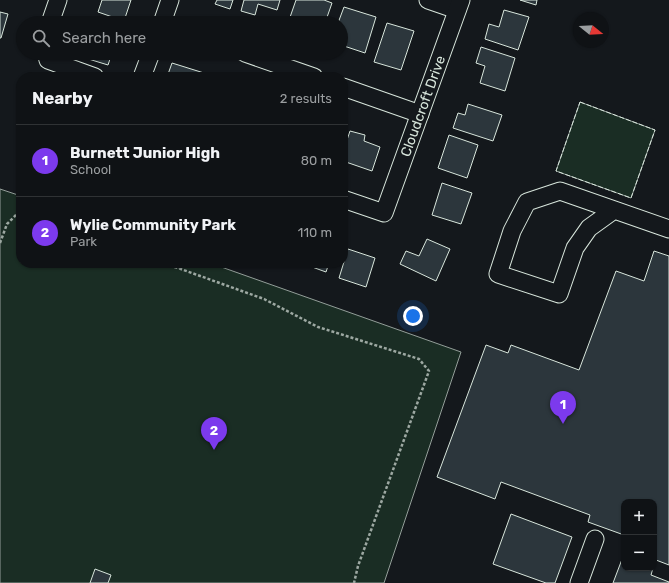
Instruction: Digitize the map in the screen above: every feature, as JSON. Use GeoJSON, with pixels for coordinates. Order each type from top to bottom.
{"type":"FeatureCollection","features":[{"type":"Feature","properties":{"kind":"street"},"geometry":{"type":"LineString","coordinates":[[52,16],[58,0]]}},
{"type":"Feature","properties":{"kind":"street"},"geometry":{"type":"LineString","coordinates":[[164,16],[170,0]]}},
{"type":"Feature","properties":{"kind":"street"},"geometry":{"type":"LineString","coordinates":[[428,0],[459,5]]}},
{"type":"Feature","properties":{"kind":"street","name":"Cloudcroft Drive"},"geometry":{"type":"LineString","coordinates":[[348,201],[384,213],[459,5]]}},
{"type":"Feature","properties":{"kind":"street"},"geometry":{"type":"LineString","coordinates":[[48,60],[81,72]]}},
{"type":"Feature","properties":{"kind":"street"},"geometry":{"type":"LineString","coordinates":[[144,72],[148,60]]}},
{"type":"Feature","properties":{"kind":"street"},"geometry":{"type":"LineString","coordinates":[[265,60],[300,72]]}},
{"type":"Feature","properties":{"kind":"street"},"geometry":{"type":"LineString","coordinates":[[348,89],[420,114]]}},
{"type":"Feature","properties":{"kind":"street"},"geometry":{"type":"LineString","coordinates":[[614,210],[589,228],[575,248],[560,294],[498,274],[512,231],[527,202],[560,191],[669,229]]}},
{"type":"Feature","properties":{"kind":"street"},"geometry":{"type":"LineString","coordinates":[[579,583],[595,539]]}},
{"type":"Feature","properties":{"kind":"path"},"geometry":{"type":"LineString","coordinates":[[0,243],[7,224],[16,215]]}},
{"type":"Feature","properties":{"kind":"path"},"geometry":{"type":"LineString","coordinates":[[178,268],[264,299],[318,327],[419,359],[429,371],[358,566],[354,583]]}},
{"type":"Feature","properties":{"kind":"green space"},"geometry":{"type":"Polygon","coordinates":[[[580,102],[655,130],[631,198],[556,171],[580,102]]]}},
{"type":"Feature","properties":{"kind":"green space"},"geometry":{"type":"Polygon","coordinates":[[[0,189],[16,194],[16,268],[224,268],[461,352],[384,583],[0,583],[0,189]]]}},
{"type":"Feature","properties":{"kind":"building"},"geometry":{"type":"Polygon","coordinates":[[[102,0],[131,0],[126,16],[110,16],[98,12],[102,0]]]}},
{"type":"Feature","properties":{"kind":"building"},"geometry":{"type":"Polygon","coordinates":[[[217,0],[233,0],[230,9],[215,4],[217,0]]]}},
{"type":"Feature","properties":{"kind":"building"},"geometry":{"type":"Polygon","coordinates":[[[244,0],[280,0],[277,10],[258,4],[255,15],[241,11],[244,0]]]}},
{"type":"Feature","properties":{"kind":"building"},"geometry":{"type":"Polygon","coordinates":[[[296,0],[324,0],[332,3],[327,16],[290,16],[296,0]]]}},
{"type":"Feature","properties":{"kind":"building"},"geometry":{"type":"Polygon","coordinates":[[[520,0],[537,0],[536,5],[520,0]]]}},
{"type":"Feature","properties":{"kind":"building"},"geometry":{"type":"Polygon","coordinates":[[[344,7],[376,17],[365,53],[348,47],[348,16],[341,16],[344,7]]]}},
{"type":"Feature","properties":{"kind":"building"},"geometry":{"type":"Polygon","coordinates":[[[504,10],[529,17],[518,50],[485,39],[489,24],[499,27],[504,10]]]}},
{"type":"Feature","properties":{"kind":"building"},"geometry":{"type":"Polygon","coordinates":[[[0,12],[8,14],[1,38],[0,38],[0,12]]]}},
{"type":"Feature","properties":{"kind":"building"},"geometry":{"type":"Polygon","coordinates":[[[387,23],[414,31],[401,70],[374,62],[387,23]]]}},
{"type":"Feature","properties":{"kind":"building"},"geometry":{"type":"Polygon","coordinates":[[[481,47],[515,58],[505,91],[480,83],[485,66],[476,63],[481,47]]]}},
{"type":"Feature","properties":{"kind":"building"},"geometry":{"type":"Polygon","coordinates":[[[92,60],[110,60],[108,65],[92,60]]]}},
{"type":"Feature","properties":{"kind":"building"},"geometry":{"type":"Polygon","coordinates":[[[172,63],[201,72],[169,72],[172,63]]]}},
{"type":"Feature","properties":{"kind":"building"},"geometry":{"type":"Polygon","coordinates":[[[468,104],[502,115],[493,141],[453,128],[458,113],[465,115],[468,104]]]}},
{"type":"Feature","properties":{"kind":"building"},"geometry":{"type":"Polygon","coordinates":[[[350,131],[365,135],[364,141],[380,147],[372,171],[348,163],[348,137],[350,131]]]}},
{"type":"Feature","properties":{"kind":"building"},"geometry":{"type":"Polygon","coordinates":[[[449,135],[478,145],[467,178],[438,168],[449,135]]]}},
{"type":"Feature","properties":{"kind":"building"},"geometry":{"type":"Polygon","coordinates":[[[442,183],[472,193],[461,224],[432,215],[442,183]]]}},
{"type":"Feature","properties":{"kind":"building"},"geometry":{"type":"Polygon","coordinates":[[[427,239],[450,249],[436,281],[400,264],[406,251],[419,256],[427,239]]]}},
{"type":"Feature","properties":{"kind":"building"},"geometry":{"type":"Polygon","coordinates":[[[348,249],[375,258],[366,287],[339,278],[342,268],[348,268],[348,249]]]}},
{"type":"Feature","properties":{"kind":"building"},"geometry":{"type":"Polygon","coordinates":[[[654,251],[669,256],[669,565],[657,560],[657,499],[621,499],[621,534],[588,522],[590,515],[501,482],[495,499],[437,477],[486,345],[508,353],[511,345],[579,370],[616,271],[644,281],[654,251]]]}},
{"type":"Feature","properties":{"kind":"building"},"geometry":{"type":"Polygon","coordinates":[[[315,268],[327,268],[326,272],[315,268]]]}},
{"type":"Feature","properties":{"kind":"building"},"geometry":{"type":"Polygon","coordinates":[[[511,514],[572,537],[555,583],[546,583],[493,564],[511,514]]]}},
{"type":"Feature","properties":{"kind":"building"},"geometry":{"type":"Polygon","coordinates":[[[621,562],[621,571],[652,571],[651,575],[669,582],[669,583],[613,583],[621,562]]]}},
{"type":"Feature","properties":{"kind":"building"},"geometry":{"type":"Polygon","coordinates":[[[95,569],[111,575],[108,583],[90,583],[95,569]]]}},
{"type":"Feature","properties":{"kind":"fence"},"geometry":{"type":"LineString","coordinates":[[580,102],[655,130],[631,198],[556,171],[580,102]]}},
{"type":"Feature","properties":{"kind":"place","name":"Burnett Junior High"},"geometry":{"type":"Point","coordinates":[563,424]}},
{"type":"Feature","properties":{"kind":"place","name":"Wylie Community Park"},"geometry":{"type":"Point","coordinates":[214,450]}}]}
